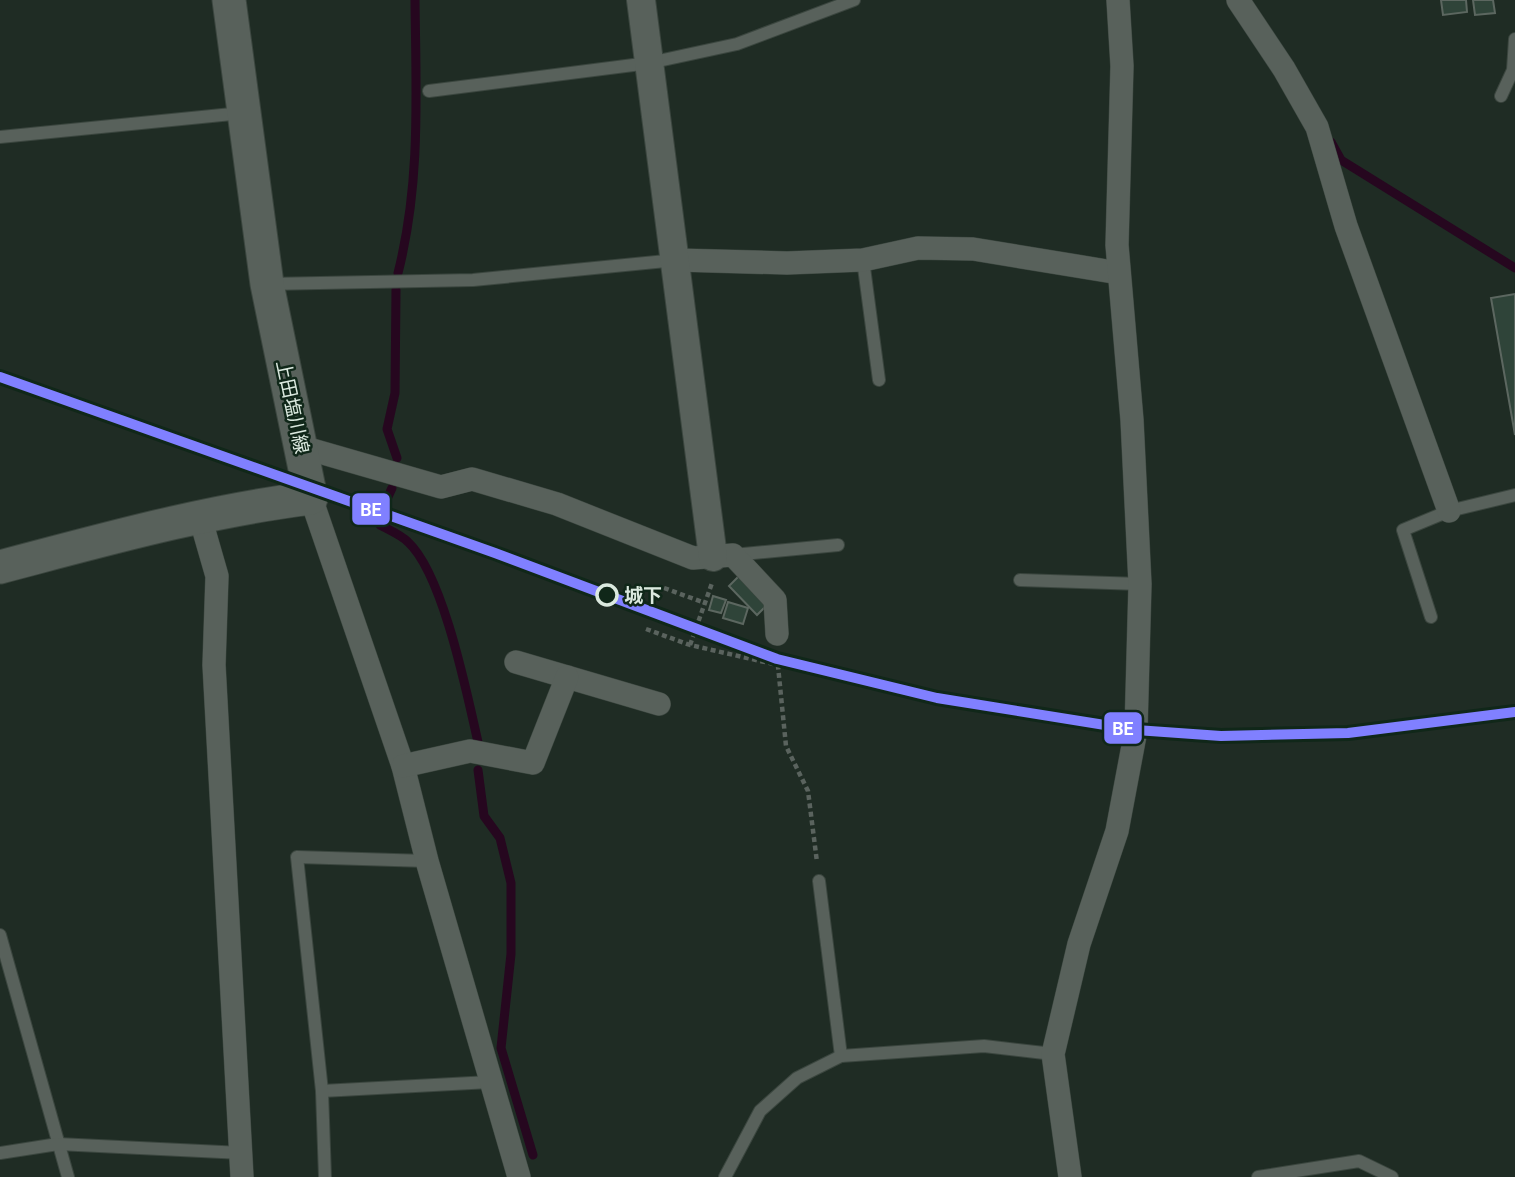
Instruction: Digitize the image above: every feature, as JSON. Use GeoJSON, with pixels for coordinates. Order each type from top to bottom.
{"type":"FeatureCollection","features":[{"type":"Feature","properties":{"kind":"main road","name":"上田塩川線"},"geometry":{"type":"LineString","coordinates":[[229,0],[242,113],[267,284],[311,498]]}},
{"type":"Feature","properties":{"kind":"main road"},"geometry":{"type":"LineString","coordinates":[[0,567],[200,517],[311,498]]}},
{"type":"Feature","properties":{"kind":"street"},"geometry":{"type":"LineString","coordinates":[[641,0],[677,260],[723,556],[775,600],[777,634]]}},
{"type":"Feature","properties":{"kind":"street"},"geometry":{"type":"LineString","coordinates":[[1070,1177],[1053,1055],[1079,944],[1117,831],[1136,730],[1140,584],[1132,420],[1119,273],[1122,66],[1118,0]]}},
{"type":"Feature","properties":{"kind":"street"},"geometry":{"type":"LineString","coordinates":[[1238,0],[1284,69],[1317,127],[1346,226],[1449,511]]}},
{"type":"Feature","properties":{"kind":"street"},"geometry":{"type":"LineString","coordinates":[[677,260],[787,263],[863,260],[918,248],[972,249],[1119,273]]}},
{"type":"Feature","properties":{"kind":"street"},"geometry":{"type":"LineString","coordinates":[[302,447],[441,487],[472,479],[557,504],[693,558],[723,556]]}},
{"type":"Feature","properties":{"kind":"street"},"geometry":{"type":"LineString","coordinates":[[311,498],[403,766],[427,862],[519,1177]]}},
{"type":"Feature","properties":{"kind":"street"},"geometry":{"type":"LineString","coordinates":[[200,517],[217,576],[214,664],[242,1177]]}},
{"type":"Feature","properties":{"kind":"street"},"geometry":{"type":"LineString","coordinates":[[516,662],[659,704]]}},
{"type":"Feature","properties":{"kind":"street"},"geometry":{"type":"LineString","coordinates":[[403,766],[470,751],[533,762],[567,677]]}},
{"type":"Feature","properties":{"kind":"lane"},"geometry":{"type":"LineString","coordinates":[[429,91],[649,63],[737,44],[853,0]]}},
{"type":"Feature","properties":{"kind":"lane"},"geometry":{"type":"LineString","coordinates":[[1501,96],[1513,70],[1515,39]]}},
{"type":"Feature","properties":{"kind":"lane"},"geometry":{"type":"LineString","coordinates":[[0,137],[242,113]]}},
{"type":"Feature","properties":{"kind":"lane"},"geometry":{"type":"LineString","coordinates":[[267,284],[473,279],[677,260]]}},
{"type":"Feature","properties":{"kind":"lane"},"geometry":{"type":"LineString","coordinates":[[863,260],[879,380]]}},
{"type":"Feature","properties":{"kind":"lane"},"geometry":{"type":"LineString","coordinates":[[1431,617],[1403,530],[1449,511],[1515,495]]}},
{"type":"Feature","properties":{"kind":"lane"},"geometry":{"type":"LineString","coordinates":[[723,556],[838,545]]}},
{"type":"Feature","properties":{"kind":"lane"},"geometry":{"type":"LineString","coordinates":[[1020,580],[1140,584]]}},
{"type":"Feature","properties":{"kind":"lane"},"geometry":{"type":"LineString","coordinates":[[325,1177],[322,1091],[297,857],[427,862]]}},
{"type":"Feature","properties":{"kind":"lane"},"geometry":{"type":"LineString","coordinates":[[819,881],[841,1056]]}},
{"type":"Feature","properties":{"kind":"lane"},"geometry":{"type":"LineString","coordinates":[[0,935],[68,1177]]}},
{"type":"Feature","properties":{"kind":"lane"},"geometry":{"type":"LineString","coordinates":[[725,1177],[760,1111],[797,1078],[841,1056],[984,1046],[1053,1055]]}},
{"type":"Feature","properties":{"kind":"lane"},"geometry":{"type":"LineString","coordinates":[[322,1091],[490,1082]]}},
{"type":"Feature","properties":{"kind":"lane"},"geometry":{"type":"LineString","coordinates":[[0,1153],[58,1144],[242,1153]]}},
{"type":"Feature","properties":{"kind":"lane"},"geometry":{"type":"LineString","coordinates":[[1258,1177],[1359,1161],[1392,1177]]}},
{"type":"Feature","properties":{"kind":"path"},"geometry":{"type":"LineString","coordinates":[[690,645],[723,556]]}},
{"type":"Feature","properties":{"kind":"path"},"geometry":{"type":"LineString","coordinates":[[664,588],[705,603]]}},
{"type":"Feature","properties":{"kind":"path"},"geometry":{"type":"LineString","coordinates":[[646,629],[690,645],[778,668],[786,746],[808,791],[819,881]]}},
{"type":"Feature","properties":{"kind":"building"},"geometry":{"type":"Polygon","coordinates":[[[1441,0],[1466,0],[1467,12],[1443,15],[1441,0]]]}},
{"type":"Feature","properties":{"kind":"building"},"geometry":{"type":"Polygon","coordinates":[[[1473,0],[1493,0],[1495,13],[1475,15],[1473,0]]]}},
{"type":"Feature","properties":{"kind":"building"},"geometry":{"type":"Polygon","coordinates":[[[1515,294],[1515,435],[1491,298],[1515,294]]]}},
{"type":"Feature","properties":{"kind":"building"},"geometry":{"type":"Polygon","coordinates":[[[742,573],[770,602],[757,615],[729,586],[742,573]]]}},
{"type":"Feature","properties":{"kind":"building"},"geometry":{"type":"Polygon","coordinates":[[[713,596],[726,600],[721,613],[709,610],[713,596]]]}},
{"type":"Feature","properties":{"kind":"building"},"geometry":{"type":"Polygon","coordinates":[[[728,602],[748,608],[743,624],[723,618],[728,602]]]}},
{"type":"Feature","properties":{"kind":"waterway"},"geometry":{"type":"LineString","coordinates":[[398,273],[414,172],[415,0]]}},
{"type":"Feature","properties":{"kind":"waterway"},"geometry":{"type":"LineString","coordinates":[[1331,142],[1341,160],[1515,268]]}},
{"type":"Feature","properties":{"kind":"waterway"},"geometry":{"type":"LineString","coordinates":[[396,290],[395,393],[387,429],[397,458]]}},
{"type":"Feature","properties":{"kind":"waterway"},"geometry":{"type":"LineString","coordinates":[[386,501],[392,488]]}},
{"type":"Feature","properties":{"kind":"waterway"},"geometry":{"type":"LineString","coordinates":[[380,525],[408,542],[421,558],[432,580],[452,636],[478,742]]}},
{"type":"Feature","properties":{"kind":"waterway"},"geometry":{"type":"LineString","coordinates":[[478,770],[484,816],[500,838],[511,883],[511,954],[501,1048],[533,1155]]}},
{"type":"Feature","properties":{"kind":"transit line","name":"BE"},"geometry":{"type":"LineString","coordinates":[[0,377],[495,553],[777,659],[937,698],[1136,730],[1221,736],[1348,733],[1515,712]]}},
{"type":"Feature","properties":{"kind":"place","name":"城下"},"geometry":{"type":"Point","coordinates":[607,595]}}]}
